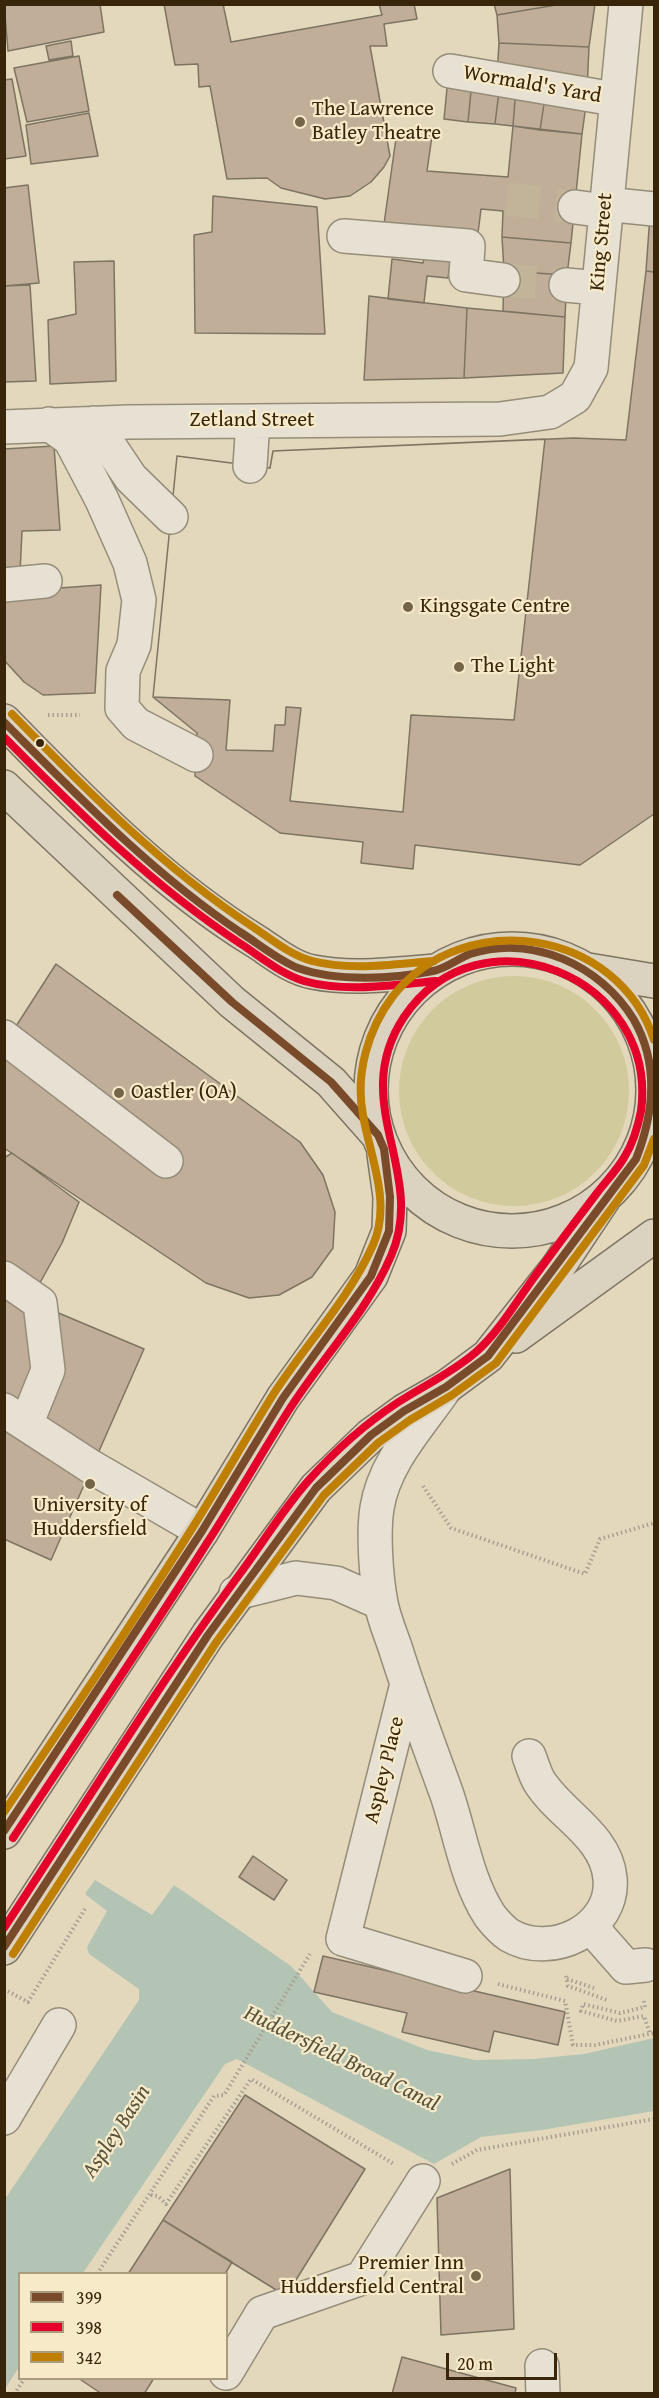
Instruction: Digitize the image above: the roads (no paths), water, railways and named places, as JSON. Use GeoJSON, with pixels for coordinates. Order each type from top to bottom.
{"type":"FeatureCollection","features":[{"type":"Feature","properties":{"kind":"highway"},"geometry":{"type":"LineString","coordinates":[[4,722],[111,830],[160,872],[226,923],[297,968],[314,972],[376,975],[435,971]]}},
{"type":"Feature","properties":{"kind":"highway"},"geometry":{"type":"LineString","coordinates":[[4,787],[232,1002],[331,1082],[381,1142],[401,1177],[424,1200],[447,1216],[482,1229],[514,1232],[546,1228],[577,1217],[604,1198],[645,1152],[654,1091],[652,1065],[633,1015],[615,993],[588,970]]}},
{"type":"Feature","properties":{"kind":"highway"},"geometry":{"type":"LineString","coordinates":[[4,1832],[202,1531],[283,1398],[371,1276],[389,1231],[390,1197],[381,1142],[371,1105],[372,1084],[379,1041],[392,1016],[411,991],[435,971],[471,954],[511,948],[551,954],[588,970],[654,981]]}},
{"type":"Feature","properties":{"kind":"highway"},"geometry":{"type":"LineString","coordinates":[[488,1356],[558,1267],[604,1198]]}},
{"type":"Feature","properties":{"kind":"highway"},"geometry":{"type":"LineString","coordinates":[[4,1948],[236,1593],[316,1488],[371,1435],[404,1411],[446,1387],[654,1236]]}},
{"type":"Feature","properties":{"kind":"street","name":"King Street"},"geometry":{"type":"LineString","coordinates":[[500,419],[550,412],[575,397],[591,368],[582,287],[614,99],[626,4]]}},
{"type":"Feature","properties":{"kind":"street","name":"Wormald's Yard"},"geometry":{"type":"LineString","coordinates":[[450,71],[614,99]]}},
{"type":"Feature","properties":{"kind":"street"},"geometry":{"type":"LineString","coordinates":[[595,207],[654,209]]}},
{"type":"Feature","properties":{"kind":"street"},"geometry":{"type":"LineString","coordinates":[[344,236],[468,246],[466,275],[503,280]]}},
{"type":"Feature","properties":{"kind":"street","name":"Zetland Street"},"geometry":{"type":"LineString","coordinates":[[4,427],[94,423],[500,419]]}},
{"type":"Feature","properties":{"kind":"street"},"geometry":{"type":"LineString","coordinates":[[250,466],[253,421]]}},
{"type":"Feature","properties":{"kind":"street"},"geometry":{"type":"LineString","coordinates":[[94,423],[131,478],[171,517]]}},
{"type":"Feature","properties":{"kind":"street"},"geometry":{"type":"LineString","coordinates":[[49,424],[70,439],[102,500],[130,563],[139,600],[134,645],[123,671],[122,708],[136,724],[196,755]]}},
{"type":"Feature","properties":{"kind":"street"},"geometry":{"type":"LineString","coordinates":[[4,585],[45,581]]}},
{"type":"Feature","properties":{"kind":"street"},"geometry":{"type":"LineString","coordinates":[[4,1037],[166,1161]]}},
{"type":"Feature","properties":{"kind":"street"},"geometry":{"type":"LineString","coordinates":[[4,1278],[40,1304],[48,1370],[16,1416],[90,1466],[202,1531]]}},
{"type":"Feature","properties":{"kind":"street"},"geometry":{"type":"LineString","coordinates":[[446,1387],[385,1475],[376,1508],[381,1603],[407,1684],[447,1794],[469,1871],[490,1916],[509,1935],[534,1942],[556,1943],[578,1936],[590,1926],[606,1906],[610,1879],[604,1856],[591,1836],[539,1781],[529,1756]]}},
{"type":"Feature","properties":{"kind":"street"},"geometry":{"type":"LineString","coordinates":[[236,1593],[296,1578],[336,1583],[381,1603]]}},
{"type":"Feature","properties":{"kind":"street","name":"Aspley Place"},"geometry":{"type":"LineString","coordinates":[[407,1684],[343,1938],[465,1976]]}},
{"type":"Feature","properties":{"kind":"street"},"geometry":{"type":"LineString","coordinates":[[590,1926],[626,1967],[646,1965]]}},
{"type":"Feature","properties":{"kind":"street"},"geometry":{"type":"LineString","coordinates":[[4,2118],[59,2025]]}},
{"type":"Feature","properties":{"kind":"street"},"geometry":{"type":"LineString","coordinates":[[228,2370],[262,2313],[362,2278],[423,2181]]}},
{"type":"Feature","properties":{"kind":"street"},"geometry":{"type":"LineString","coordinates":[[215,2394],[223,2380]]}},
{"type":"Feature","properties":{"kind":"water"},"geometry":{"type":"Polygon","coordinates":[[[95,1880],[152,1915],[174,1885],[291,1966],[332,2012],[427,2050],[475,2060],[533,2059],[584,2054],[654,2038],[654,2111],[542,2130],[481,2137],[434,2164],[237,2059],[225,2064],[84,2272],[18,2272],[18,2369],[5,2389],[5,2199],[139,2000],[139,1989],[89,1954],[87,1947],[107,1911],[85,1894],[95,1880]]]}},
{"type":"Feature","properties":{"kind":"tunnel"},"geometry":{"type":"LineString","coordinates":[[507,199],[575,207]]}},
{"type":"Feature","properties":{"kind":"tunnel"},"geometry":{"type":"LineString","coordinates":[[503,280],[566,285]]}},
{"type":"Feature","properties":{"kind":"place","name":"The Lawrence Batley Theatre"},"geometry":{"type":"Point","coordinates":[300,122]}},
{"type":"Feature","properties":{"kind":"place","name":"Kingsgate Centre"},"geometry":{"type":"Point","coordinates":[408,607]}},
{"type":"Feature","properties":{"kind":"place","name":"The Light"},"geometry":{"type":"Point","coordinates":[459,667]}},
{"type":"Feature","properties":{"kind":"place","name":"Oastler (OA)"},"geometry":{"type":"Point","coordinates":[119,1093]}},
{"type":"Feature","properties":{"kind":"place","name":"University of Huddersfield"},"geometry":{"type":"Point","coordinates":[90,1484]}},
{"type":"Feature","properties":{"kind":"place","name":"Premier Inn Huddersfield Central"},"geometry":{"type":"Point","coordinates":[476,2276]}},
{"type":"Feature","properties":{"kind":"water label","name":"Huddersfield Broad Canal"},"geometry":{"type":"Point","coordinates":[341,2059]}},
{"type":"Feature","properties":{"kind":"water label","name":"Aspley Basin"},"geometry":{"type":"Point","coordinates":[117,2132]}}]}
